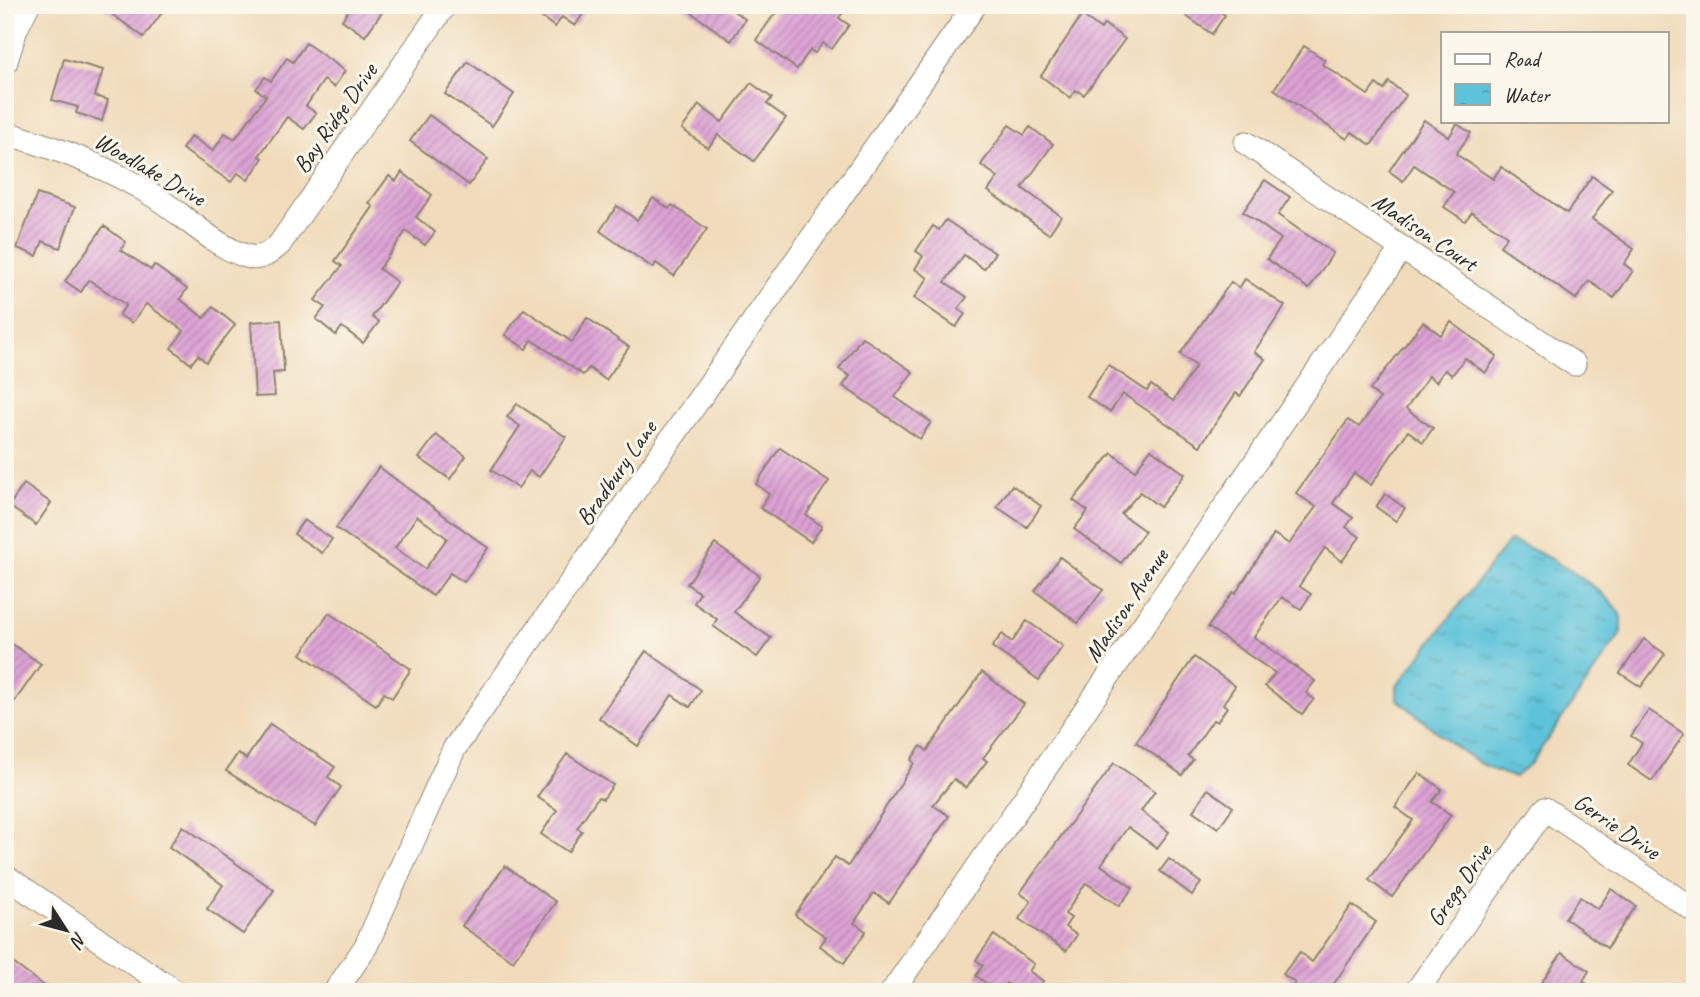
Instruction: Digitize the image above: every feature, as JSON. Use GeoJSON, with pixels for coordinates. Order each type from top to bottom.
{"type":"FeatureCollection","features":[{"type":"Feature","properties":{"kind":"street"},"geometry":{"type":"LineString","coordinates":[[5,64],[16,29],[28,5]]}},
{"type":"Feature","properties":{"kind":"street","name":"Bay Ridge Drive"},"geometry":{"type":"LineString","coordinates":[[264,256],[279,245],[445,5]]}},
{"type":"Feature","properties":{"kind":"street","name":"Bradbury Lane"},"geometry":{"type":"LineString","coordinates":[[335,992],[366,946],[454,749],[975,5]]}},
{"type":"Feature","properties":{"kind":"street","name":"Woodlake Drive"},"geometry":{"type":"LineString","coordinates":[[5,133],[76,156],[107,170],[153,195],[232,249],[252,258],[264,256]]}},
{"type":"Feature","properties":{"kind":"street","name":"Madison Court"},"geometry":{"type":"LineString","coordinates":[[1246,143],[1574,364]]}},
{"type":"Feature","properties":{"kind":"street","name":"Madison Avenue"},"geometry":{"type":"LineString","coordinates":[[892,992],[1402,248]]}},
{"type":"Feature","properties":{"kind":"street","name":"Gerrie Drive"},"geometry":{"type":"LineString","coordinates":[[1545,808],[1695,911]]}},
{"type":"Feature","properties":{"kind":"street","name":"Gregg Drive"},"geometry":{"type":"LineString","coordinates":[[1416,992],[1545,808]]}},
{"type":"Feature","properties":{"kind":"street"},"geometry":{"type":"LineString","coordinates":[[5,876],[176,992]]}},
{"type":"Feature","properties":{"kind":"water"},"geometry":{"type":"Polygon","coordinates":[[[1509,541],[1553,560],[1588,583],[1614,605],[1622,621],[1622,632],[1531,763],[1515,777],[1500,773],[1469,756],[1397,699],[1397,686],[1509,541]]]}},
{"type":"Feature","properties":{"kind":"building"},"geometry":{"type":"Polygon","coordinates":[[[99,5],[155,5],[163,11],[144,37],[99,5]]]}},
{"type":"Feature","properties":{"kind":"building"},"geometry":{"type":"Polygon","coordinates":[[[352,5],[387,5],[365,36],[342,20],[352,5]]]}},
{"type":"Feature","properties":{"kind":"building"},"geometry":{"type":"Polygon","coordinates":[[[524,5],[574,5],[584,12],[575,26],[562,17],[555,27],[524,5]]]}},
{"type":"Feature","properties":{"kind":"building"},"geometry":{"type":"Polygon","coordinates":[[[681,5],[725,5],[745,19],[731,41],[681,5]]]}},
{"type":"Feature","properties":{"kind":"building"},"geometry":{"type":"Polygon","coordinates":[[[781,5],[848,5],[839,18],[849,25],[832,49],[823,43],[815,53],[810,50],[797,69],[756,40],[781,5]]]}},
{"type":"Feature","properties":{"kind":"building"},"geometry":{"type":"Polygon","coordinates":[[[1194,5],[1211,5],[1225,15],[1212,34],[1186,16],[1194,5]]]}},
{"type":"Feature","properties":{"kind":"building"},"geometry":{"type":"Polygon","coordinates":[[[1082,15],[1101,29],[1104,24],[1125,39],[1084,95],[1076,90],[1070,98],[1041,76],[1082,15]]]}},
{"type":"Feature","properties":{"kind":"building"},"geometry":{"type":"Polygon","coordinates":[[[306,43],[345,71],[334,87],[324,80],[306,106],[316,113],[304,129],[287,117],[259,156],[263,158],[248,180],[238,173],[231,182],[182,149],[191,136],[213,151],[225,133],[235,139],[266,96],[256,89],[265,77],[271,81],[287,58],[293,62],[306,43]]]}},
{"type":"Feature","properties":{"kind":"building"},"geometry":{"type":"Polygon","coordinates":[[[1304,46],[1325,60],[1322,64],[1368,95],[1376,84],[1384,90],[1389,82],[1406,95],[1371,145],[1352,132],[1347,139],[1274,89],[1304,46]]]}},
{"type":"Feature","properties":{"kind":"building"},"geometry":{"type":"Polygon","coordinates":[[[64,59],[103,70],[95,96],[108,100],[102,121],[76,113],[78,107],[52,100],[64,59]]]}},
{"type":"Feature","properties":{"kind":"building"},"geometry":{"type":"Polygon","coordinates":[[[468,62],[514,94],[492,126],[445,94],[468,62]]]}},
{"type":"Feature","properties":{"kind":"building"},"geometry":{"type":"Polygon","coordinates":[[[751,83],[772,98],[767,104],[786,118],[754,161],[718,135],[708,148],[682,129],[699,105],[722,122],[751,83]]]}},
{"type":"Feature","properties":{"kind":"building"},"geometry":{"type":"Polygon","coordinates":[[[429,115],[488,159],[469,185],[410,141],[429,115]]]}},
{"type":"Feature","properties":{"kind":"building"},"geometry":{"type":"Polygon","coordinates":[[[1424,120],[1449,137],[1457,124],[1471,133],[1456,154],[1493,179],[1501,167],[1567,213],[1592,176],[1612,190],[1592,219],[1634,249],[1624,264],[1633,271],[1614,298],[1589,281],[1576,299],[1500,246],[1507,236],[1472,212],[1465,221],[1444,207],[1454,192],[1414,165],[1403,181],[1389,171],[1424,120]]]}},
{"type":"Feature","properties":{"kind":"building"},"geometry":{"type":"Polygon","coordinates":[[[1009,125],[1024,135],[1030,127],[1053,144],[1022,188],[1061,216],[1049,234],[988,191],[998,177],[981,165],[1009,125]]]}},
{"type":"Feature","properties":{"kind":"building"},"geometry":{"type":"Polygon","coordinates":[[[402,172],[432,195],[416,217],[435,232],[425,245],[406,231],[379,269],[397,282],[372,317],[379,322],[363,343],[342,327],[336,335],[316,319],[325,307],[315,300],[342,266],[335,261],[373,207],[369,203],[389,176],[396,181],[402,172]]]}},
{"type":"Feature","properties":{"kind":"building"},"geometry":{"type":"Polygon","coordinates":[[[1265,180],[1290,197],[1278,215],[1333,253],[1309,289],[1267,259],[1281,239],[1243,212],[1265,180]]]}},
{"type":"Feature","properties":{"kind":"building"},"geometry":{"type":"Polygon","coordinates":[[[37,194],[75,207],[60,248],[43,241],[37,256],[17,248],[37,194]]]}},
{"type":"Feature","properties":{"kind":"building"},"geometry":{"type":"Polygon","coordinates":[[[653,198],[669,209],[672,205],[707,229],[674,276],[656,263],[653,268],[600,231],[617,206],[637,220],[653,198]]]}},
{"type":"Feature","properties":{"kind":"building"},"geometry":{"type":"Polygon","coordinates":[[[946,220],[995,253],[984,269],[964,255],[945,282],[967,297],[958,309],[965,314],[956,327],[914,298],[928,278],[915,269],[923,256],[916,251],[933,226],[939,230],[946,220]]]}},
{"type":"Feature","properties":{"kind":"building"},"geometry":{"type":"Polygon","coordinates":[[[104,226],[126,242],[121,250],[151,270],[154,265],[187,289],[180,299],[204,318],[213,307],[235,325],[206,362],[198,355],[191,364],[171,348],[184,331],[146,304],[132,323],[119,315],[126,305],[89,280],[81,292],[65,281],[104,226]]]}},
{"type":"Feature","properties":{"kind":"building"},"geometry":{"type":"Polygon","coordinates":[[[1245,279],[1285,306],[1254,352],[1265,359],[1240,396],[1236,393],[1200,446],[1123,394],[1110,412],[1087,397],[1108,365],[1147,391],[1151,385],[1173,401],[1196,366],[1180,354],[1231,282],[1239,288],[1245,279]]]}},
{"type":"Feature","properties":{"kind":"building"},"geometry":{"type":"Polygon","coordinates":[[[524,309],[572,342],[587,318],[629,347],[606,380],[589,368],[583,375],[532,340],[526,349],[505,335],[524,309]]]}},
{"type":"Feature","properties":{"kind":"building"},"geometry":{"type":"Polygon","coordinates":[[[281,320],[284,372],[273,373],[275,396],[255,397],[251,322],[281,320]]]}},
{"type":"Feature","properties":{"kind":"building"},"geometry":{"type":"Polygon","coordinates":[[[1423,322],[1441,335],[1451,322],[1497,356],[1485,373],[1465,358],[1452,375],[1445,370],[1436,382],[1429,376],[1406,409],[1433,428],[1423,442],[1408,431],[1371,485],[1354,473],[1333,503],[1353,518],[1346,527],[1360,537],[1342,561],[1325,548],[1299,586],[1311,594],[1301,609],[1282,597],[1254,637],[1315,681],[1306,693],[1314,699],[1302,714],[1265,686],[1275,673],[1208,627],[1233,592],[1235,594],[1274,534],[1289,544],[1316,507],[1296,493],[1348,420],[1359,427],[1380,398],[1370,390],[1423,322]]]}},
{"type":"Feature","properties":{"kind":"building"},"geometry":{"type":"Polygon","coordinates":[[[862,337],[913,372],[895,397],[931,422],[920,439],[843,386],[850,376],[839,369],[862,337]]]}},
{"type":"Feature","properties":{"kind":"building"},"geometry":{"type":"Polygon","coordinates":[[[517,404],[566,437],[539,477],[530,471],[518,488],[491,470],[520,426],[507,417],[517,404]]]}},
{"type":"Feature","properties":{"kind":"building"},"geometry":{"type":"Polygon","coordinates":[[[436,435],[466,456],[450,479],[419,458],[436,435]]]}},
{"type":"Feature","properties":{"kind":"building"},"geometry":{"type":"Polygon","coordinates":[[[780,448],[829,481],[806,515],[822,526],[811,542],[760,508],[769,494],[756,484],[780,448]]]}},
{"type":"Feature","properties":{"kind":"building"},"geometry":{"type":"Polygon","coordinates":[[[1151,449],[1185,474],[1160,507],[1140,492],[1121,514],[1145,531],[1121,563],[1074,529],[1088,511],[1073,500],[1112,453],[1135,471],[1151,449]]]}},
{"type":"Feature","properties":{"kind":"building"},"geometry":{"type":"Polygon","coordinates":[[[379,467],[488,548],[464,582],[450,573],[433,596],[336,528],[379,467]],[[417,516],[395,548],[425,569],[447,538],[417,516]]]}},
{"type":"Feature","properties":{"kind":"building"},"geometry":{"type":"Polygon","coordinates":[[[24,484],[51,503],[36,525],[9,506],[24,484]]]}},
{"type":"Feature","properties":{"kind":"building"},"geometry":{"type":"Polygon","coordinates":[[[1012,485],[1041,506],[1027,527],[997,507],[1012,485]]]}},
{"type":"Feature","properties":{"kind":"building"},"geometry":{"type":"Polygon","coordinates":[[[1385,494],[1405,508],[1396,521],[1376,507],[1385,494]]]}},
{"type":"Feature","properties":{"kind":"building"},"geometry":{"type":"Polygon","coordinates":[[[304,520],[332,539],[322,553],[294,534],[304,520]]]}},
{"type":"Feature","properties":{"kind":"building"},"geometry":{"type":"Polygon","coordinates":[[[715,544],[760,576],[734,612],[771,638],[757,657],[713,626],[717,619],[694,603],[700,593],[687,584],[715,544]]]}},
{"type":"Feature","properties":{"kind":"building"},"geometry":{"type":"Polygon","coordinates":[[[1060,557],[1103,590],[1078,623],[1035,591],[1060,557]]]}},
{"type":"Feature","properties":{"kind":"building"},"geometry":{"type":"Polygon","coordinates":[[[329,613],[411,669],[392,698],[384,693],[376,705],[301,654],[329,613]]]}},
{"type":"Feature","properties":{"kind":"building"},"geometry":{"type":"Polygon","coordinates":[[[1027,621],[1063,646],[1039,680],[992,647],[1002,634],[1012,642],[1027,621]]]}},
{"type":"Feature","properties":{"kind":"building"},"geometry":{"type":"Polygon","coordinates":[[[5,639],[41,664],[5,715],[5,639]]]}},
{"type":"Feature","properties":{"kind":"building"},"geometry":{"type":"Polygon","coordinates":[[[1644,639],[1665,654],[1641,687],[1620,673],[1644,639]]]}},
{"type":"Feature","properties":{"kind":"building"},"geometry":{"type":"Polygon","coordinates":[[[646,651],[701,690],[690,707],[672,695],[638,746],[599,718],[646,651]]]}},
{"type":"Feature","properties":{"kind":"building"},"geometry":{"type":"Polygon","coordinates":[[[1194,657],[1235,686],[1223,704],[1227,707],[1217,722],[1213,720],[1188,756],[1193,760],[1182,775],[1136,742],[1194,657]]]}},
{"type":"Feature","properties":{"kind":"building"},"geometry":{"type":"Polygon","coordinates":[[[982,672],[1024,704],[983,758],[987,761],[966,788],[954,779],[933,805],[949,816],[889,903],[874,893],[854,923],[866,931],[844,963],[820,946],[826,937],[795,915],[835,857],[848,866],[914,763],[911,760],[921,746],[927,751],[982,672]]]}},
{"type":"Feature","properties":{"kind":"building"},"geometry":{"type":"Polygon","coordinates":[[[1649,710],[1684,734],[1652,781],[1628,765],[1642,743],[1631,736],[1649,710]]]}},
{"type":"Feature","properties":{"kind":"building"},"geometry":{"type":"Polygon","coordinates":[[[270,724],[335,767],[328,777],[341,787],[315,826],[226,771],[238,753],[246,759],[270,724]]]}},
{"type":"Feature","properties":{"kind":"building"},"geometry":{"type":"Polygon","coordinates":[[[567,754],[613,785],[603,799],[598,797],[577,828],[582,831],[568,852],[541,834],[557,810],[537,797],[567,754]]]}},
{"type":"Feature","properties":{"kind":"building"},"geometry":{"type":"Polygon","coordinates":[[[1114,763],[1155,791],[1141,811],[1169,832],[1157,848],[1128,827],[1101,865],[1133,888],[1119,906],[1086,883],[1065,914],[1071,918],[1065,927],[1077,935],[1066,951],[1019,919],[1031,901],[1020,893],[1114,763]]]}},
{"type":"Feature","properties":{"kind":"building"},"geometry":{"type":"Polygon","coordinates":[[[1419,773],[1442,789],[1432,802],[1451,815],[1392,897],[1369,880],[1413,820],[1395,807],[1419,773]]]}},
{"type":"Feature","properties":{"kind":"building"},"geometry":{"type":"Polygon","coordinates":[[[1208,789],[1233,807],[1218,828],[1193,811],[1208,789]]]}},
{"type":"Feature","properties":{"kind":"building"},"geometry":{"type":"Polygon","coordinates":[[[183,826],[274,890],[243,934],[207,909],[223,885],[169,847],[183,826]]]}},
{"type":"Feature","properties":{"kind":"building"},"geometry":{"type":"Polygon","coordinates":[[[1169,859],[1201,883],[1192,895],[1160,871],[1169,859]]]}},
{"type":"Feature","properties":{"kind":"building"},"geometry":{"type":"Polygon","coordinates":[[[505,866],[556,902],[513,961],[462,926],[505,866]]]}},
{"type":"Feature","properties":{"kind":"building"},"geometry":{"type":"Polygon","coordinates":[[[1611,889],[1636,906],[1607,948],[1565,918],[1580,897],[1598,909],[1611,889]]]}},
{"type":"Feature","properties":{"kind":"building"},"geometry":{"type":"Polygon","coordinates":[[[1352,905],[1376,922],[1335,982],[1327,992],[1288,992],[1295,983],[1283,974],[1300,952],[1312,962],[1352,905]]]}},
{"type":"Feature","properties":{"kind":"building"},"geometry":{"type":"Polygon","coordinates":[[[994,935],[1034,964],[1029,971],[1043,981],[1035,992],[1018,992],[1006,983],[999,992],[976,976],[983,965],[976,960],[994,935]]]}},
{"type":"Feature","properties":{"kind":"building"},"geometry":{"type":"Polygon","coordinates":[[[1562,953],[1589,971],[1583,981],[1598,992],[1535,992],[1562,953]]]}},
{"type":"Feature","properties":{"kind":"building"},"geometry":{"type":"Polygon","coordinates":[[[5,957],[52,992],[5,992],[5,957]]]}}]}
